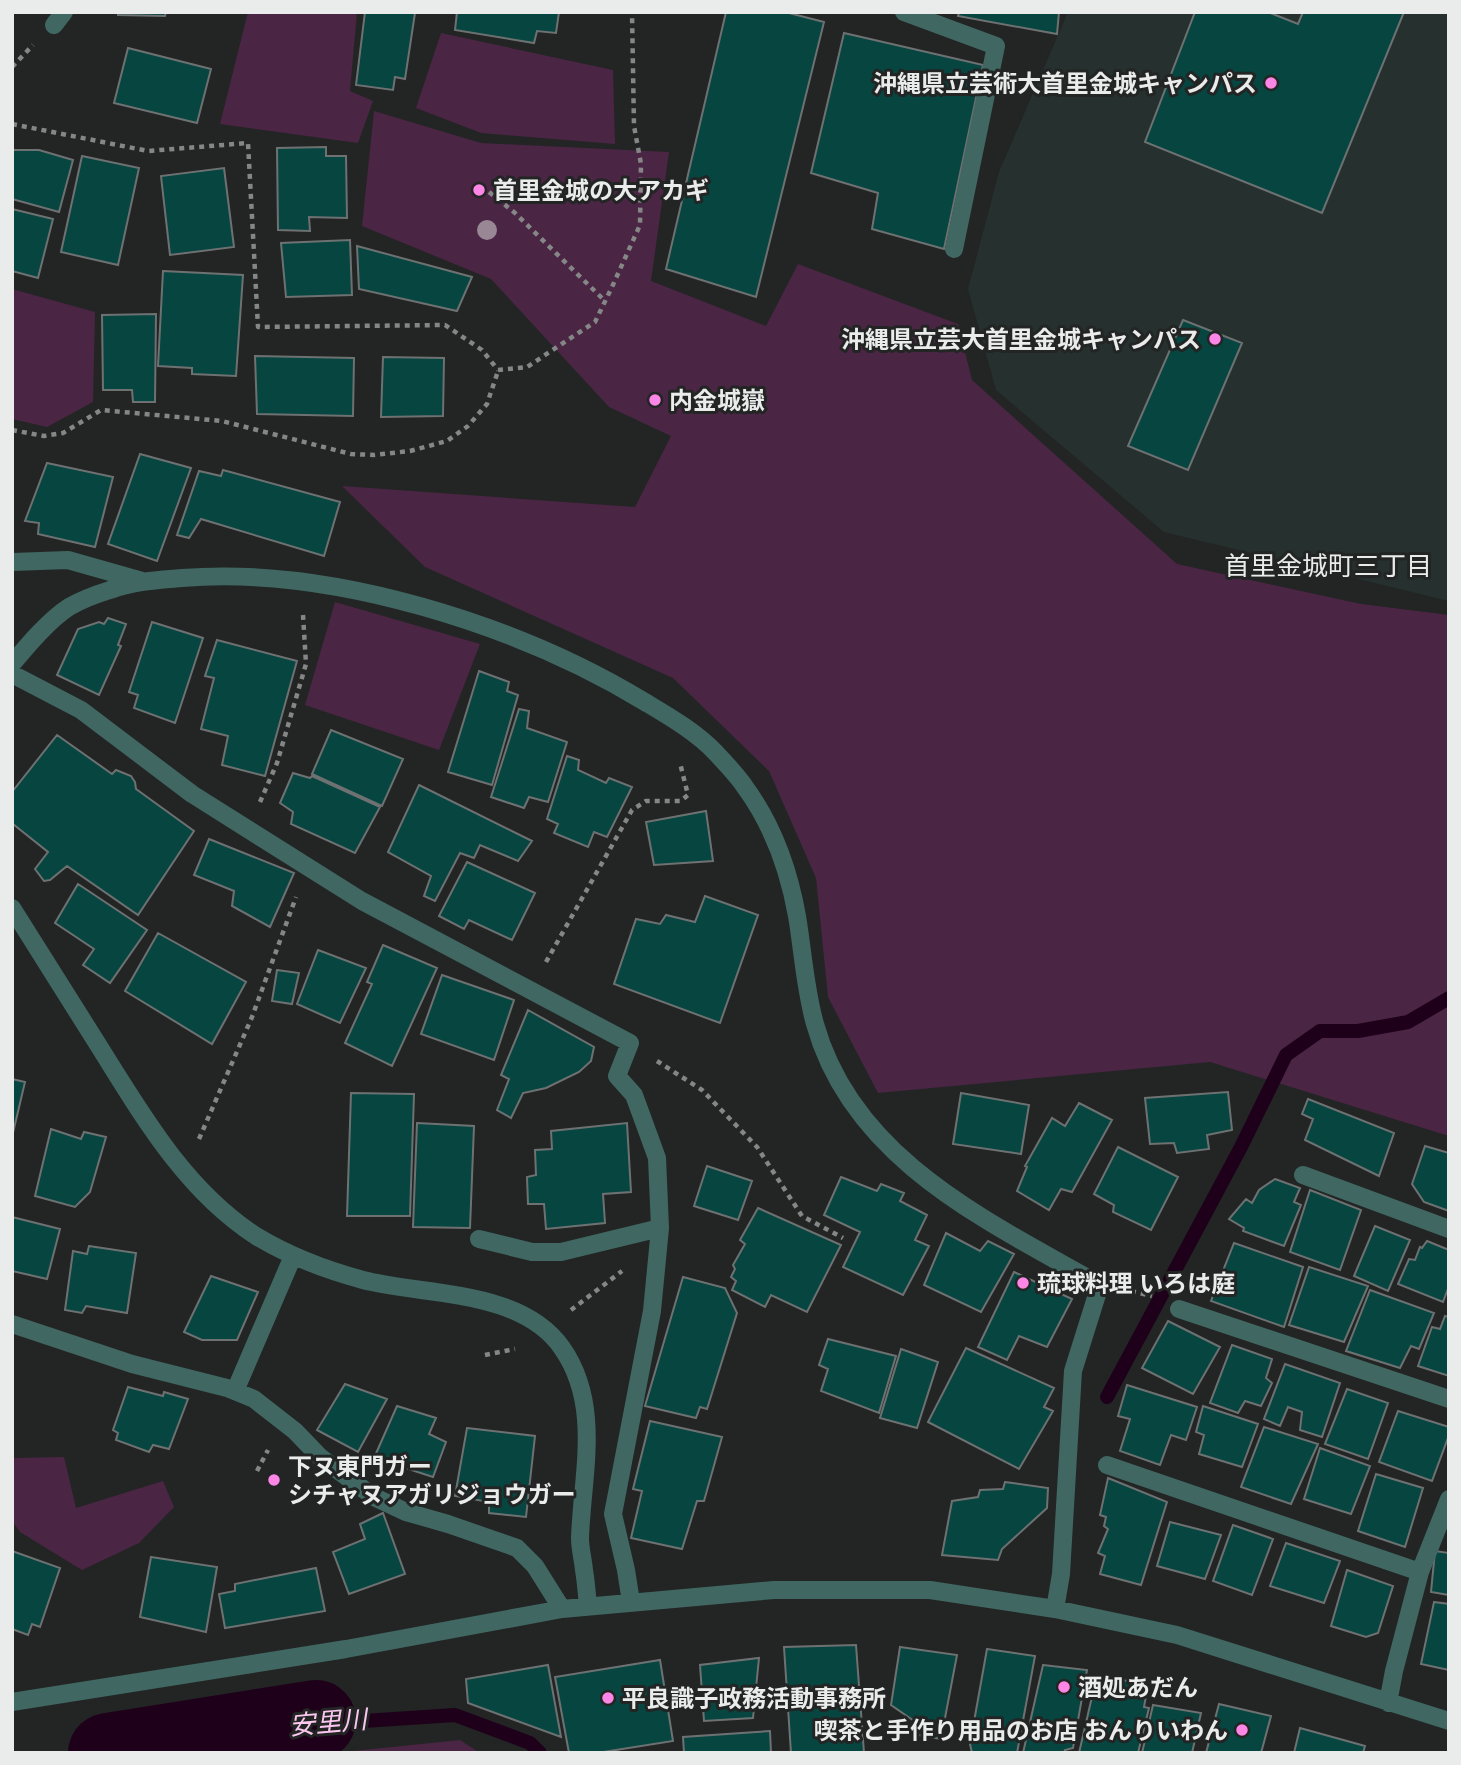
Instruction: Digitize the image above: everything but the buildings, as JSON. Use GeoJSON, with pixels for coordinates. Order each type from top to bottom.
{"type":"FeatureCollection","features":[{"type":"Feature","properties":{"kind":"street"},"geometry":{"type":"LineString","coordinates":[[904,12],[996,46],[954,249]]}},
{"type":"Feature","properties":{"kind":"street"},"geometry":{"type":"LineString","coordinates":[[12,562],[68,560],[143,582]]}},
{"type":"Feature","properties":{"kind":"street"},"geometry":{"type":"LineString","coordinates":[[12,664],[34,638],[70,607],[113,588],[143,582],[218,576],[260,578],[352,590],[413,604],[497,631],[614,682],[679,722],[713,749],[745,785],[770,828],[796,911],[807,991],[820,1041],[839,1082],[865,1121],[894,1153],[962,1206],[1100,1285],[1073,1371],[1061,1574],[1055,1609]]}},
{"type":"Feature","properties":{"kind":"street"},"geometry":{"type":"LineString","coordinates":[[12,674],[82,710],[192,794],[362,901],[630,1043],[617,1076],[634,1095],[657,1158],[660,1228],[652,1311],[613,1514],[631,1602]]}},
{"type":"Feature","properties":{"kind":"street"},"geometry":{"type":"LineString","coordinates":[[12,908],[151,1130],[184,1172],[231,1218],[293,1256],[329,1270],[365,1280],[498,1305],[524,1315],[547,1329],[576,1371],[584,1398],[587,1425],[580,1542],[588,1606]]}},
{"type":"Feature","properties":{"kind":"street"},"geometry":{"type":"LineString","coordinates":[[1303,1175],[1449,1229]]}},
{"type":"Feature","properties":{"kind":"street"},"geometry":{"type":"LineString","coordinates":[[479,1239],[532,1252],[561,1252],[660,1228]]}},
{"type":"Feature","properties":{"kind":"street"},"geometry":{"type":"LineString","coordinates":[[235,1391],[293,1256]]}},
{"type":"Feature","properties":{"kind":"street"},"geometry":{"type":"LineString","coordinates":[[1179,1308],[1449,1399]]}},
{"type":"Feature","properties":{"kind":"street"},"geometry":{"type":"LineString","coordinates":[[12,1324],[132,1364],[227,1388],[254,1399],[295,1431],[320,1457],[374,1497],[406,1512],[517,1548],[535,1566],[562,1609]]}},
{"type":"Feature","properties":{"kind":"street"},"geometry":{"type":"LineString","coordinates":[[1107,1465],[1420,1572]]}},
{"type":"Feature","properties":{"kind":"street"},"geometry":{"type":"LineString","coordinates":[[1388,1703],[1420,1572],[1449,1499]]}},
{"type":"Feature","properties":{"kind":"street"},"geometry":{"type":"LineString","coordinates":[[12,1702],[346,1649],[562,1609],[774,1590],[930,1590],[1055,1609],[1177,1635],[1449,1721]]}},
{"type":"Feature","properties":{"kind":"path"},"geometry":{"type":"LineString","coordinates":[[498,370],[527,367],[595,322],[639,225],[641,164],[634,126],[632,12]]}},
{"type":"Feature","properties":{"kind":"path"},"geometry":{"type":"LineString","coordinates":[[12,124],[148,151],[248,143],[258,327],[445,325],[482,350],[498,370]]}},
{"type":"Feature","properties":{"kind":"path"},"geometry":{"type":"LineString","coordinates":[[488,192],[515,213],[605,301]]}},
{"type":"Feature","properties":{"kind":"path"},"geometry":{"type":"LineString","coordinates":[[12,430],[44,436],[63,433],[101,410],[222,421],[351,454],[374,455],[410,451],[447,441],[468,426],[487,404],[498,370]]}},
{"type":"Feature","properties":{"kind":"path"},"geometry":{"type":"LineString","coordinates":[[248,829],[278,763],[306,664],[301,583]]}},
{"type":"Feature","properties":{"kind":"path"},"geometry":{"type":"LineString","coordinates":[[530,991],[632,810],[646,801],[681,801],[688,795],[674,742],[679,722]]}},
{"type":"Feature","properties":{"kind":"path"},"geometry":{"type":"LineString","coordinates":[[184,1172],[252,1017],[307,867]]}},
{"type":"Feature","properties":{"kind":"path"},"geometry":{"type":"LineString","coordinates":[[630,1043],[702,1090],[757,1147],[802,1216],[843,1238]]}},
{"type":"Feature","properties":{"kind":"shaded area"},"geometry":{"type":"Polygon","coordinates":[[[248,12],[357,12],[350,91],[373,101],[358,143],[220,124],[248,12]]]}},
{"type":"Feature","properties":{"kind":"shaded area","name":"沖縄県立芸大首里金城キャンパス"},"geometry":{"type":"Polygon","coordinates":[[[1068,12],[1449,12],[1449,601],[1164,532],[996,390],[968,289],[999,172],[1068,12]]]}},
{"type":"Feature","properties":{"kind":"shaded area"},"geometry":{"type":"Polygon","coordinates":[[[441,33],[613,70],[615,144],[481,133],[416,108],[441,33]]]}},
{"type":"Feature","properties":{"kind":"shaded area"},"geometry":{"type":"Polygon","coordinates":[[[374,111],[481,143],[669,152],[651,281],[766,326],[798,264],[958,324],[972,380],[1177,564],[1361,604],[1449,615],[1449,1136],[1210,1062],[878,1093],[828,997],[816,878],[769,771],[673,678],[425,567],[342,486],[635,507],[671,436],[609,407],[491,279],[362,226],[374,111]]]}},
{"type":"Feature","properties":{"kind":"shaded area"},"geometry":{"type":"Polygon","coordinates":[[[12,289],[95,312],[93,402],[47,427],[12,419],[12,289]]]}},
{"type":"Feature","properties":{"kind":"shaded area"},"geometry":{"type":"Polygon","coordinates":[[[335,602],[480,644],[439,750],[305,705],[335,602]]]}},
{"type":"Feature","properties":{"kind":"shaded area"},"geometry":{"type":"Polygon","coordinates":[[[64,1457],[76,1508],[163,1481],[174,1507],[139,1543],[82,1570],[20,1532],[12,1521],[12,1458],[64,1457]]]}},
{"type":"Feature","properties":{"kind":"shaded area"},"geometry":{"type":"Polygon","coordinates":[[[460,1740],[480,1753],[334,1753],[460,1740]]]}},
{"type":"Feature","properties":{"kind":"waterway"},"geometry":{"type":"LineString","coordinates":[[1107,1397],[1241,1147],[1286,1055],[1320,1031],[1358,1031],[1408,1022],[1449,998]]}},
{"type":"Feature","properties":{"kind":"waterway","name":"安里川"},"geometry":{"type":"LineString","coordinates":[[316,1720],[363,1721],[455,1715],[530,1743],[540,1753]]}},
{"type":"Feature","properties":{"kind":"waterway","name":"安里川"},"geometry":{"type":"LineString","coordinates":[[108,1753],[316,1720]]}},
{"type":"Feature","properties":{"kind":"place","name":"沖縄県立芸術大首里金城キャンパス"},"geometry":{"type":"Point","coordinates":[1271,83]}},
{"type":"Feature","properties":{"kind":"place","name":"首里金城の大アカギ"},"geometry":{"type":"Point","coordinates":[479,190]}},
{"type":"Feature","properties":{"kind":"place","name":"沖縄県立芸大首里金城キャンパス"},"geometry":{"type":"Point","coordinates":[1215,339]}},
{"type":"Feature","properties":{"kind":"place","name":"内金城嶽"},"geometry":{"type":"Point","coordinates":[655,400]}},
{"type":"Feature","properties":{"kind":"place","name":"琉球料理 いろは庭"},"geometry":{"type":"Point","coordinates":[1023,1283]}},
{"type":"Feature","properties":{"kind":"place","name":"下ヌ東門ガー シチャヌアガリジョウガー"},"geometry":{"type":"Point","coordinates":[274,1480]}},
{"type":"Feature","properties":{"kind":"place","name":"酒処あだん"},"geometry":{"type":"Point","coordinates":[1064,1687]}},
{"type":"Feature","properties":{"kind":"place","name":"平良識子政務活動事務所"},"geometry":{"type":"Point","coordinates":[608,1698]}},
{"type":"Feature","properties":{"kind":"place","name":"喫茶と手作り用品のお店 おんりいわん"},"geometry":{"type":"Point","coordinates":[1242,1730]}},
{"type":"Feature","properties":{"kind":"district","name":"首里金城町三丁目"},"geometry":{"type":"Point","coordinates":[1328,565]}}]}
